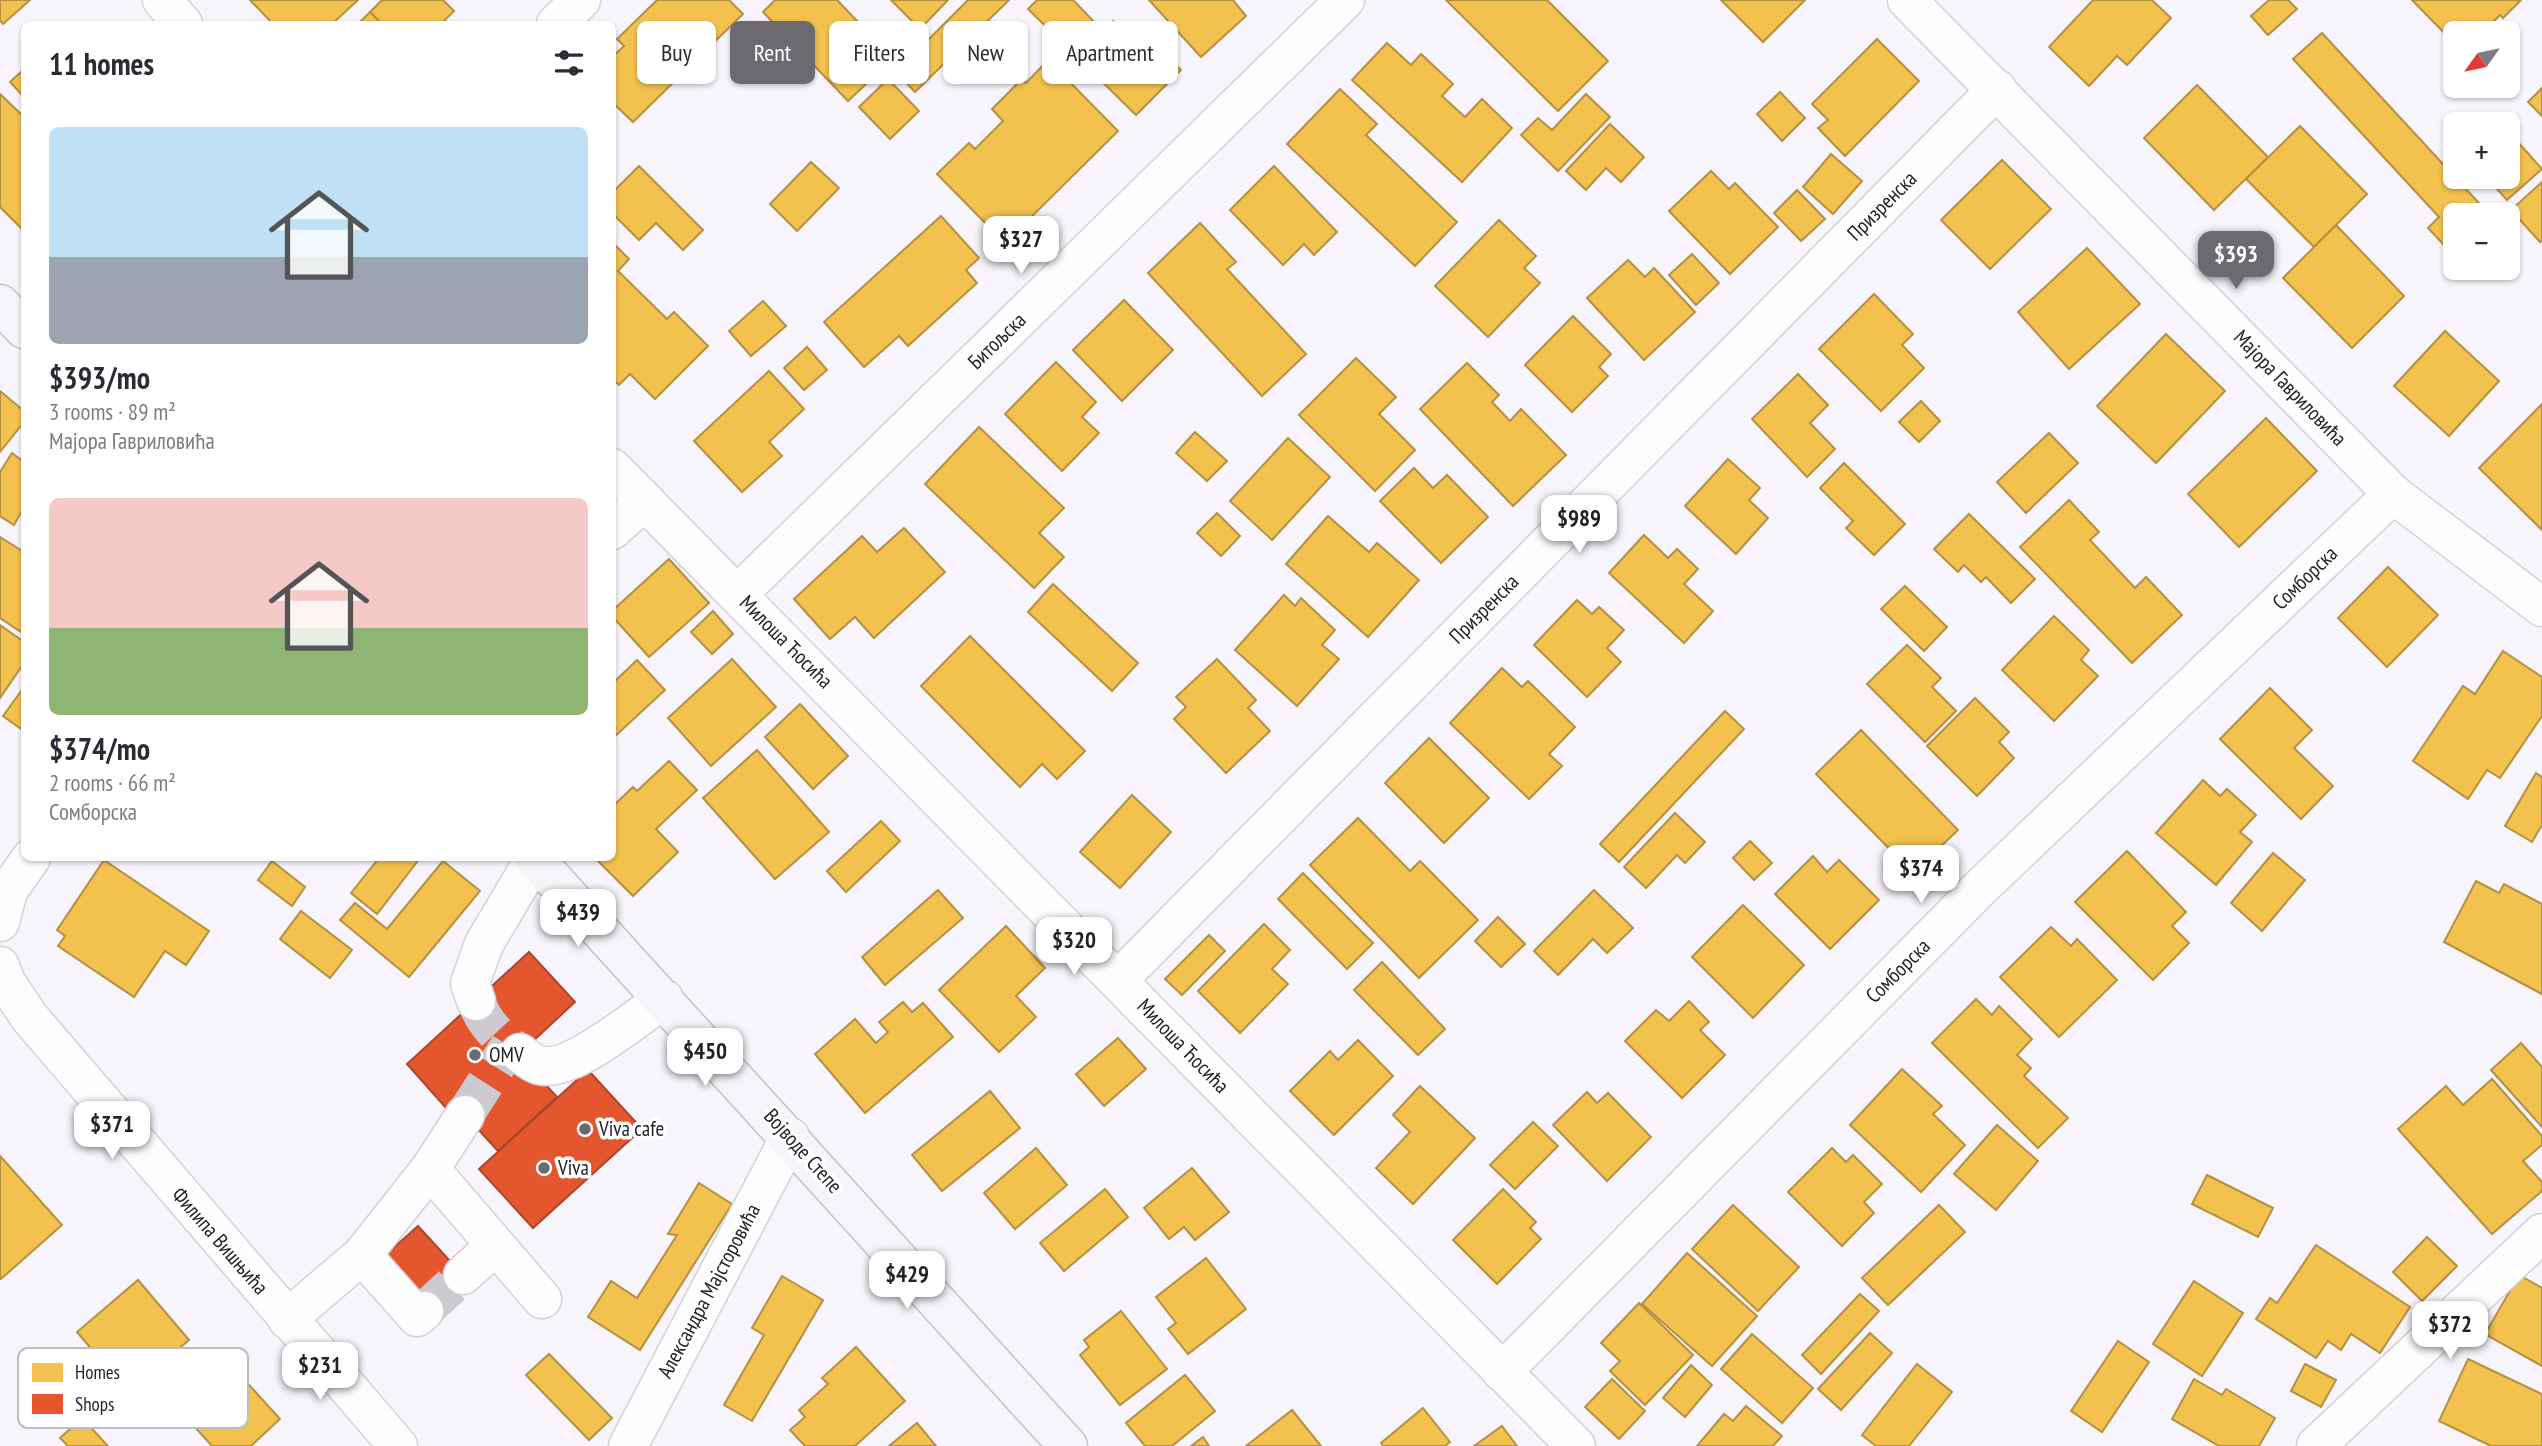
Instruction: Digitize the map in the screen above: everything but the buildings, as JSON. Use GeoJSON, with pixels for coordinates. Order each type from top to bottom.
{"type":"FeatureCollection","features":[{"type":"Feature","properties":{"kind":"main road"},"geometry":{"type":"LineString","coordinates":[[0,304],[21,326]]}},
{"type":"Feature","properties":{"kind":"main road","name":"Војводе Степе"},"geometry":{"type":"LineString","coordinates":[[538,861],[1068,1446]]}},
{"type":"Feature","properties":{"kind":"street"},"geometry":{"type":"LineString","coordinates":[[162,0],[180,21]]}},
{"type":"Feature","properties":{"kind":"street"},"geometry":{"type":"LineString","coordinates":[[559,21],[581,0]]}},
{"type":"Feature","properties":{"kind":"street","name":"Битољска"},"geometry":{"type":"LineString","coordinates":[[738,594],[1345,0]]}},
{"type":"Feature","properties":{"kind":"street","name":"Мајора Гавриловића"},"geometry":{"type":"LineString","coordinates":[[1907,0],[2393,494],[2542,607]]}},
{"type":"Feature","properties":{"kind":"street","name":"Призренска"},"geometry":{"type":"LineString","coordinates":[[1118,980],[1997,89]]}},
{"type":"Feature","properties":{"kind":"street","name":"Милоша Ћосића"},"geometry":{"type":"LineString","coordinates":[[616,472],[1576,1446]]}},
{"type":"Feature","properties":{"kind":"street","name":"Сомборска"},"geometry":{"type":"LineString","coordinates":[[1502,1372],[1979,889],[2393,494]]}},
{"type":"Feature","properties":{"kind":"street"},"geometry":{"type":"LineString","coordinates":[[616,526],[645,500]]}},
{"type":"Feature","properties":{"kind":"street"},"geometry":{"type":"LineString","coordinates":[[3,904],[29,861]]}},
{"type":"Feature","properties":{"kind":"street"},"geometry":{"type":"LineString","coordinates":[[476,1001],[470,983],[484,944],[533,861]]}},
{"type":"Feature","properties":{"kind":"street","name":"Филипа Вишњића"},"geometry":{"type":"LineString","coordinates":[[0,966],[6,982],[30,1018],[287,1319]]}},
{"type":"Feature","properties":{"kind":"street"},"geometry":{"type":"LineString","coordinates":[[520,1053],[538,1065],[577,1058],[664,999]]}},
{"type":"Feature","properties":{"kind":"street"},"geometry":{"type":"LineString","coordinates":[[398,1446],[287,1319],[362,1255],[430,1169],[465,1115]]}},
{"type":"Feature","properties":{"kind":"street","name":"Александра Мајсторовића"},"geometry":{"type":"LineString","coordinates":[[628,1446],[790,1137]]}},
{"type":"Feature","properties":{"kind":"street"},"geometry":{"type":"LineString","coordinates":[[430,1169],[542,1299]]}},
{"type":"Feature","properties":{"kind":"street"},"geometry":{"type":"LineString","coordinates":[[2332,1440],[2542,1233]]}},
{"type":"Feature","properties":{"kind":"street"},"geometry":{"type":"LineString","coordinates":[[464,1275],[495,1246]]}},
{"type":"Feature","properties":{"kind":"street"},"geometry":{"type":"LineString","coordinates":[[362,1255],[417,1317],[424,1311]]}},
{"type":"Feature","properties":{"kind":"tunnel"},"geometry":{"type":"LineString","coordinates":[[476,1001],[494,1030],[520,1053]]}},
{"type":"Feature","properties":{"kind":"tunnel"},"geometry":{"type":"LineString","coordinates":[[465,1115],[509,1046]]}},
{"type":"Feature","properties":{"kind":"tunnel"},"geometry":{"type":"LineString","coordinates":[[424,1311],[463,1275]]}},
{"type":"Feature","properties":{"kind":"place","name":"OMV"},"geometry":{"type":"Point","coordinates":[475,1055]}},
{"type":"Feature","properties":{"kind":"place","name":"Viva cafe"},"geometry":{"type":"Point","coordinates":[585,1129]}},
{"type":"Feature","properties":{"kind":"place","name":"Viva"},"geometry":{"type":"Point","coordinates":[544,1168]}}]}
